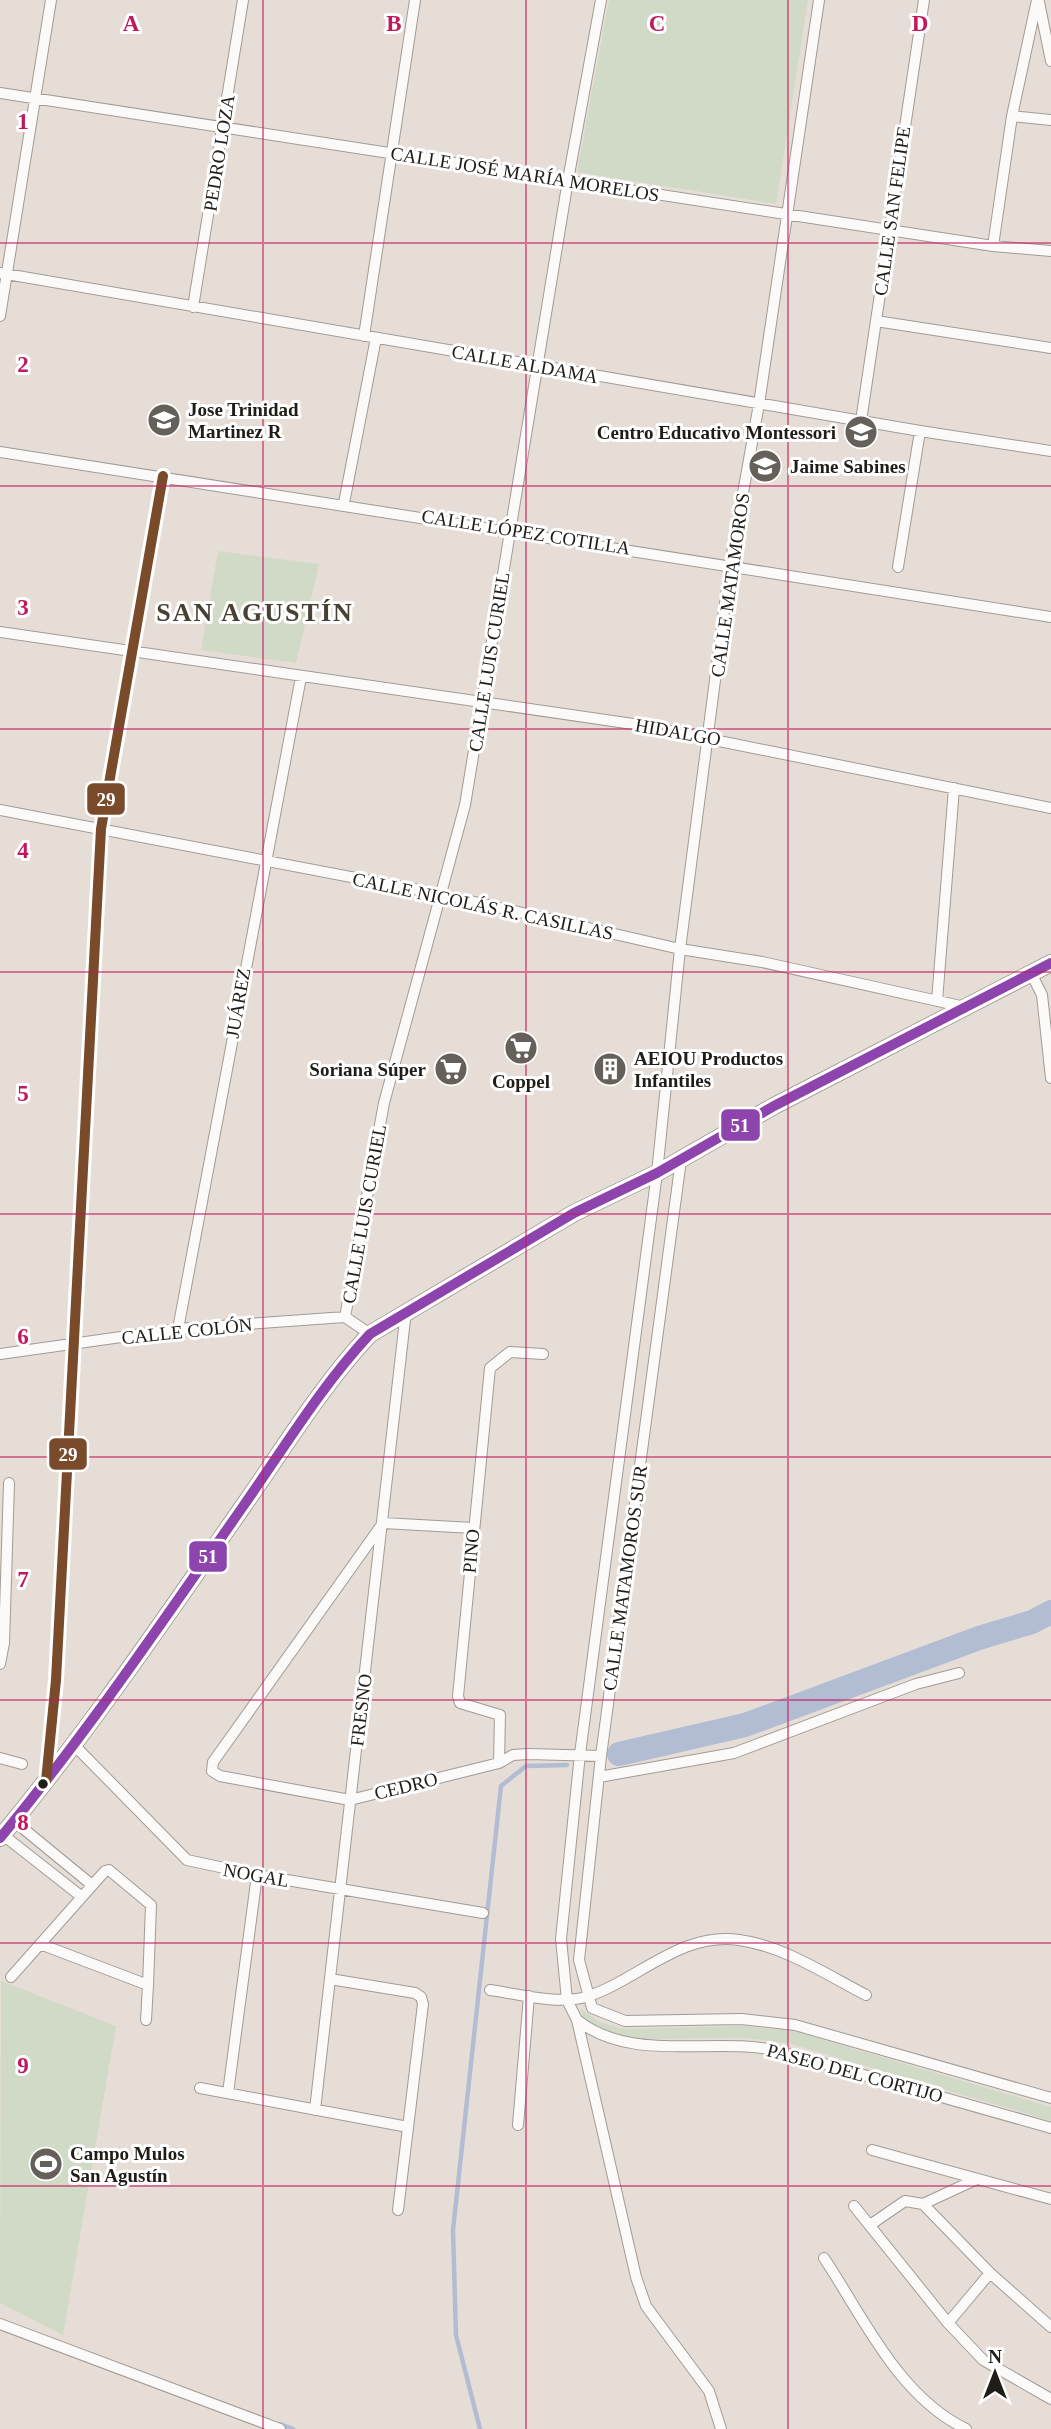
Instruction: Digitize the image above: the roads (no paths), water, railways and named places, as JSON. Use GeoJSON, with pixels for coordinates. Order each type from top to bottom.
{"type":"FeatureCollection","features":[{"type":"Feature","properties":{"kind":"main road"},"geometry":{"type":"LineString","coordinates":[[1,1837],[75,1746],[284,1448],[354,1351],[370,1334],[563,1219],[681,1160],[774,1106],[1051,963]]}},
{"type":"Feature","properties":{"kind":"street"},"geometry":{"type":"LineString","coordinates":[[0,316],[4,274],[51,0]]}},
{"type":"Feature","properties":{"kind":"street","name":"PEDRO LOZA"},"geometry":{"type":"LineString","coordinates":[[193,307],[243,0]]}},
{"type":"Feature","properties":{"kind":"street"},"geometry":{"type":"LineString","coordinates":[[364,336],[415,0]]}},
{"type":"Feature","properties":{"kind":"street","name":"CALLE LUIS CURIEL"},"geometry":{"type":"LineString","coordinates":[[345,1317],[384,1104],[465,805],[568,180],[601,0]]}},
{"type":"Feature","properties":{"kind":"street","name":"CALLE MATAMOROS"},"geometry":{"type":"LineString","coordinates":[[657,1172],[680,949],[730,565],[759,404],[819,0]]}},
{"type":"Feature","properties":{"kind":"street","name":"CALLE SAN FELIPE"},"geometry":{"type":"LineString","coordinates":[[861,421],[923,0]]}},
{"type":"Feature","properties":{"kind":"street"},"geometry":{"type":"LineString","coordinates":[[1038,0],[1051,61]]}},
{"type":"Feature","properties":{"kind":"street"},"geometry":{"type":"LineString","coordinates":[[993,246],[1012,116],[1038,0]]}},
{"type":"Feature","properties":{"kind":"street","name":"CALLE JOSÉ MARÍA MORELOS"},"geometry":{"type":"LineString","coordinates":[[0,93],[993,246],[1051,251]]}},
{"type":"Feature","properties":{"kind":"street"},"geometry":{"type":"LineString","coordinates":[[1012,116],[1051,120]]}},
{"type":"Feature","properties":{"kind":"street","name":"CALLE ALDAMA"},"geometry":{"type":"LineString","coordinates":[[4,274],[759,404],[1051,451]]}},
{"type":"Feature","properties":{"kind":"street"},"geometry":{"type":"LineString","coordinates":[[876,321],[1051,348]]}},
{"type":"Feature","properties":{"kind":"street"},"geometry":{"type":"LineString","coordinates":[[345,500],[376,338]]}},
{"type":"Feature","properties":{"kind":"street"},"geometry":{"type":"LineString","coordinates":[[898,567],[920,431]]}},
{"type":"Feature","properties":{"kind":"street","name":"CALLE LÓPEZ COTILLA"},"geometry":{"type":"LineString","coordinates":[[0,452],[345,500],[510,530],[1051,617]]}},
{"type":"Feature","properties":{"kind":"street"},"geometry":{"type":"LineString","coordinates":[[46,1780],[56,1680],[101,829],[163,476]]}},
{"type":"Feature","properties":{"kind":"street","name":"HIDALGO"},"geometry":{"type":"LineString","coordinates":[[0,632],[482,701],[709,737],[1051,808]]}},
{"type":"Feature","properties":{"kind":"street","name":"JUÁREZ"},"geometry":{"type":"LineString","coordinates":[[178,1329],[301,677]]}},
{"type":"Feature","properties":{"kind":"street"},"geometry":{"type":"LineString","coordinates":[[937,1001],[954,788]]}},
{"type":"Feature","properties":{"kind":"street","name":"CALLE NICOLÁS R. CASILLAS"},"geometry":{"type":"LineString","coordinates":[[0,810],[440,894],[680,949],[762,962],[965,1007]]}},
{"type":"Feature","properties":{"kind":"street"},"geometry":{"type":"LineString","coordinates":[[1031,973],[1042,995],[1051,1078]]}},
{"type":"Feature","properties":{"kind":"street","name":"CALLE MATAMOROS SUR"},"geometry":{"type":"LineString","coordinates":[[587,1996],[579,1960],[601,1756],[681,1160]]}},
{"type":"Feature","properties":{"kind":"street","name":"CALLE MATAMOROS SUR"},"geometry":{"type":"LineString","coordinates":[[567,2000],[561,1939],[580,1754],[626,1390],[657,1172]]}},
{"type":"Feature","properties":{"kind":"street","name":"FRESNO"},"geometry":{"type":"LineString","coordinates":[[315,2110],[406,1311]]}},
{"type":"Feature","properties":{"kind":"street"},"geometry":{"type":"LineString","coordinates":[[345,1317],[370,1334]]}},
{"type":"Feature","properties":{"kind":"street","name":"CALLE COLÓN"},"geometry":{"type":"LineString","coordinates":[[0,1354],[178,1329],[345,1317]]}},
{"type":"Feature","properties":{"kind":"street","name":"PINO"},"geometry":{"type":"LineString","coordinates":[[499,1763],[500,1715],[467,1707],[460,1703],[458,1696],[473,1528],[491,1368],[510,1352],[543,1354]]}},
{"type":"Feature","properties":{"kind":"street"},"geometry":{"type":"LineString","coordinates":[[626,1390],[650,1392]]}},
{"type":"Feature","properties":{"kind":"street"},"geometry":{"type":"LineString","coordinates":[[0,1661],[9,1483]]}},
{"type":"Feature","properties":{"kind":"street"},"geometry":{"type":"LineString","coordinates":[[383,1523],[473,1528]]}},
{"type":"Feature","properties":{"kind":"street","name":"CEDRO"},"geometry":{"type":"LineString","coordinates":[[383,1523],[213,1762],[212,1771],[219,1776],[351,1800],[499,1763],[513,1755],[601,1756]]}},
{"type":"Feature","properties":{"kind":"street"},"geometry":{"type":"LineString","coordinates":[[599,1777],[734,1753],[916,1684],[959,1673]]}},
{"type":"Feature","properties":{"kind":"street","name":"NOGAL"},"geometry":{"type":"LineString","coordinates":[[75,1746],[187,1860],[257,1875],[483,1913]]}},
{"type":"Feature","properties":{"kind":"street"},"geometry":{"type":"LineString","coordinates":[[0,1758],[22,1764]]}},
{"type":"Feature","properties":{"kind":"street"},"geometry":{"type":"LineString","coordinates":[[14,1821],[92,1885]]}},
{"type":"Feature","properties":{"kind":"street"},"geometry":{"type":"LineString","coordinates":[[1,1837],[82,1897]]}},
{"type":"Feature","properties":{"kind":"street"},"geometry":{"type":"LineString","coordinates":[[11,1977],[105,1871],[112,1871],[149,1901],[146,2020]]}},
{"type":"Feature","properties":{"kind":"street"},"geometry":{"type":"LineString","coordinates":[[228,2093],[257,1875]]}},
{"type":"Feature","properties":{"kind":"street"},"geometry":{"type":"LineString","coordinates":[[490,1990],[567,2000],[587,1996],[683,1947],[728,1940],[762,1946],[796,1959],[866,1995]]}},
{"type":"Feature","properties":{"kind":"street"},"geometry":{"type":"LineString","coordinates":[[40,1944],[148,1985]]}},
{"type":"Feature","properties":{"kind":"street"},"geometry":{"type":"LineString","coordinates":[[330,1979],[415,1993],[421,1997],[424,2004],[398,2210]]}},
{"type":"Feature","properties":{"kind":"street"},"geometry":{"type":"LineString","coordinates":[[518,2125],[529,1996]]}},
{"type":"Feature","properties":{"kind":"street","name":"PASEO DEL CORTIJO"},"geometry":{"type":"LineString","coordinates":[[587,1996],[592,2008],[625,2021],[741,2020],[795,2025],[1051,2098]]}},
{"type":"Feature","properties":{"kind":"street"},"geometry":{"type":"LineString","coordinates":[[567,2000],[577,2020],[636,2277],[646,2306],[709,2391],[721,2429]]}},
{"type":"Feature","properties":{"kind":"street","name":"PASEO DEL CORTIJO"},"geometry":{"type":"LineString","coordinates":[[577,2020],[596,2035],[622,2043],[742,2045],[779,2051],[1051,2128]]}},
{"type":"Feature","properties":{"kind":"street"},"geometry":{"type":"LineString","coordinates":[[200,2088],[408,2127]]}},
{"type":"Feature","properties":{"kind":"street"},"geometry":{"type":"LineString","coordinates":[[872,2150],[1051,2199]]}},
{"type":"Feature","properties":{"kind":"street"},"geometry":{"type":"LineString","coordinates":[[923,2204],[977,2179]]}},
{"type":"Feature","properties":{"kind":"street"},"geometry":{"type":"LineString","coordinates":[[870,2225],[905,2201],[914,2200],[923,2204],[990,2273],[1051,2327]]}},
{"type":"Feature","properties":{"kind":"street"},"geometry":{"type":"LineString","coordinates":[[854,2206],[948,2323],[983,2360],[1051,2399]]}},
{"type":"Feature","properties":{"kind":"street"},"geometry":{"type":"LineString","coordinates":[[824,2258],[903,2379],[945,2419],[966,2429]]}},
{"type":"Feature","properties":{"kind":"street"},"geometry":{"type":"LineString","coordinates":[[948,2323],[990,2273]]}},
{"type":"Feature","properties":{"kind":"street"},"geometry":{"type":"LineString","coordinates":[[0,2324],[279,2429]]}},
{"type":"Feature","properties":{"kind":"waterway"},"geometry":{"type":"LineString","coordinates":[[619,1754],[745,1725],[979,1638],[1032,1622],[1051,1612]]}},
{"type":"Feature","properties":{"kind":"waterway"},"geometry":{"type":"LineString","coordinates":[[612,1757],[619,1754]]}},
{"type":"Feature","properties":{"kind":"waterway"},"geometry":{"type":"LineString","coordinates":[[480,2429],[456,2335],[453,2230],[501,1786],[526,1766],[567,1765]]}},
{"type":"Feature","properties":{"kind":"waterway"},"geometry":{"type":"LineString","coordinates":[[280,2424],[293,2429]]}},
{"type":"Feature","properties":{"kind":"place","name":"Jose Trinidad Martinez R"},"geometry":{"type":"Point","coordinates":[164,420]}},
{"type":"Feature","properties":{"kind":"place","name":"Centro Educativo Montessori"},"geometry":{"type":"Point","coordinates":[861,432]}},
{"type":"Feature","properties":{"kind":"place","name":"Jaime Sabines"},"geometry":{"type":"Point","coordinates":[765,466]}},
{"type":"Feature","properties":{"kind":"place","name":"Coppel"},"geometry":{"type":"Point","coordinates":[521,1048]}},
{"type":"Feature","properties":{"kind":"place","name":"Soriana Súper"},"geometry":{"type":"Point","coordinates":[451,1069]}},
{"type":"Feature","properties":{"kind":"place","name":"AEIOU Productos Infantiles"},"geometry":{"type":"Point","coordinates":[610,1069]}},
{"type":"Feature","properties":{"kind":"place","name":"Campo Mulos San Agustín"},"geometry":{"type":"Point","coordinates":[46,2164]}},
{"type":"Feature","properties":{"kind":"district","name":"SAN AGUSTÍN"},"geometry":{"type":"Point","coordinates":[255,612]}}]}
